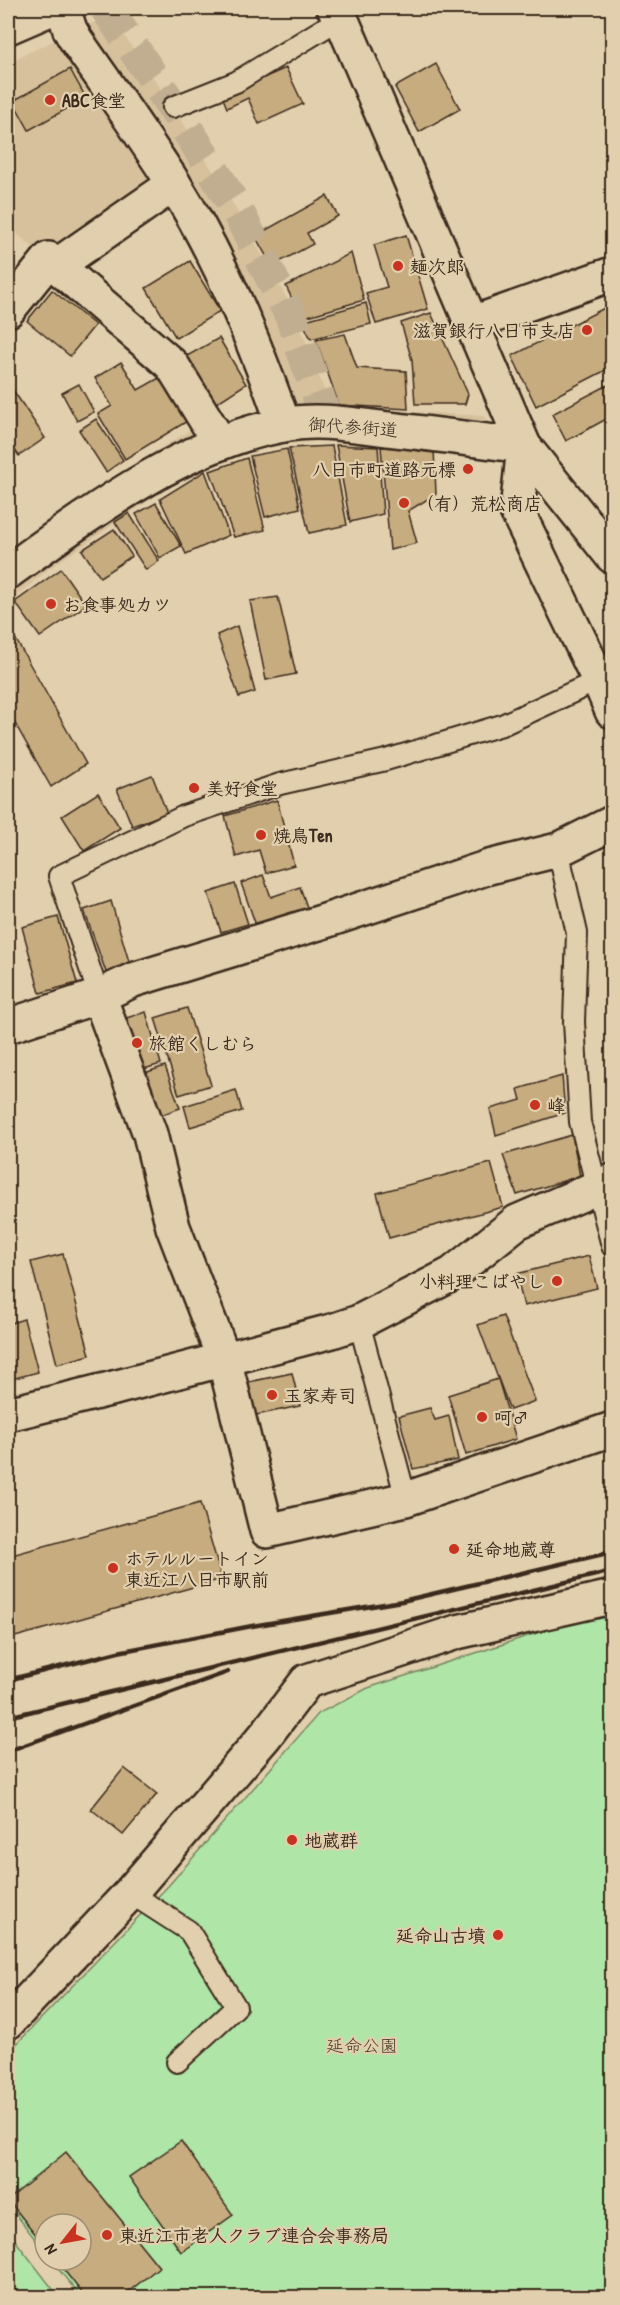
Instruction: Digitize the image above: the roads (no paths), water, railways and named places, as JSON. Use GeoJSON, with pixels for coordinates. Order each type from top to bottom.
{"type":"FeatureCollection","features":[{"type":"Feature","properties":{"kind":"street"},"geometry":{"type":"LineString","coordinates":[[8,27],[52,8]]}},
{"type":"Feature","properties":{"kind":"street"},"geometry":{"type":"LineString","coordinates":[[63,8],[76,40],[174,184],[217,261],[257,350],[284,425]]}},
{"type":"Feature","properties":{"kind":"street"},"geometry":{"type":"LineString","coordinates":[[337,13],[524,446],[612,556]]}},
{"type":"Feature","properties":{"kind":"street"},"geometry":{"type":"LineString","coordinates":[[56,266],[174,184]]}},
{"type":"Feature","properties":{"kind":"street"},"geometry":{"type":"LineString","coordinates":[[8,310],[49,259],[172,365],[220,443]]}},
{"type":"Feature","properties":{"kind":"street"},"geometry":{"type":"LineString","coordinates":[[470,324],[612,274]]}},
{"type":"Feature","properties":{"kind":"street","name":"御代参街道"},"geometry":{"type":"LineString","coordinates":[[8,572],[112,500],[161,471],[220,443],[284,425],[327,422],[524,446]]}},
{"type":"Feature","properties":{"kind":"street"},"geometry":{"type":"LineString","coordinates":[[524,446],[517,511],[612,711]]}},
{"type":"Feature","properties":{"kind":"street"},"geometry":{"type":"LineString","coordinates":[[8,1026],[99,996],[133,980],[325,921],[489,867],[558,850],[612,823]]}},
{"type":"Feature","properties":{"kind":"street"},"geometry":{"type":"LineString","coordinates":[[99,996],[150,1134],[174,1227],[224,1359],[267,1531],[406,1499],[612,1429]]}},
{"type":"Feature","properties":{"kind":"street"},"geometry":{"type":"LineString","coordinates":[[8,1414],[332,1331],[359,1322],[452,1274],[517,1221],[604,1184]]}},
{"type":"Feature","properties":{"kind":"street"},"geometry":{"type":"LineString","coordinates":[[8,2022],[130,1893],[266,1736],[307,1681],[457,1632],[612,1597]]}},
{"type":"Feature","properties":{"kind":"lane"},"geometry":{"type":"LineString","coordinates":[[173,107],[236,82],[337,13]]}},
{"type":"Feature","properties":{"kind":"lane"},"geometry":{"type":"LineString","coordinates":[[99,996],[58,876],[184,816],[280,784],[386,760],[502,725],[599,680]]}},
{"type":"Feature","properties":{"kind":"lane"},"geometry":{"type":"LineString","coordinates":[[558,850],[577,933],[574,1022],[580,1122],[604,1184],[612,1246]]}},
{"type":"Feature","properties":{"kind":"lane"},"geometry":{"type":"LineString","coordinates":[[359,1322],[406,1499]]}},
{"type":"Feature","properties":{"kind":"lane"},"geometry":{"type":"LineString","coordinates":[[130,1893],[189,1931],[236,2007],[177,2062]]}},
{"type":"Feature","properties":{"kind":"tunnel"},"geometry":{"type":"LineString","coordinates":[[106,8],[173,107],[235,206],[291,316],[327,421]]}},
{"type":"Feature","properties":{"kind":"railway"},"geometry":{"type":"LineString","coordinates":[[8,1680],[118,1652],[252,1626],[402,1601],[612,1552]]}},
{"type":"Feature","properties":{"kind":"railway"},"geometry":{"type":"LineString","coordinates":[[8,1717],[612,1571]]}},
{"type":"Feature","properties":{"kind":"railway"},"geometry":{"type":"LineString","coordinates":[[8,1751],[228,1672]]}},
{"type":"Feature","properties":{"kind":"place","name":"ABC食堂"},"geometry":{"type":"Point","coordinates":[50,100]}},
{"type":"Feature","properties":{"kind":"place","name":"麺次郎"},"geometry":{"type":"Point","coordinates":[398,266]}},
{"type":"Feature","properties":{"kind":"place","name":"滋賀銀行八日市支店"},"geometry":{"type":"Point","coordinates":[587,330]}},
{"type":"Feature","properties":{"kind":"place","name":"八日市町道路元標"},"geometry":{"type":"Point","coordinates":[468,469]}},
{"type":"Feature","properties":{"kind":"place","name":"（有）荒松商店"},"geometry":{"type":"Point","coordinates":[404,503]}},
{"type":"Feature","properties":{"kind":"place","name":"お食事処カツ"},"geometry":{"type":"Point","coordinates":[51,604]}},
{"type":"Feature","properties":{"kind":"place","name":"美好食堂"},"geometry":{"type":"Point","coordinates":[194,788]}},
{"type":"Feature","properties":{"kind":"place","name":"焼鳥Ten"},"geometry":{"type":"Point","coordinates":[261,835]}},
{"type":"Feature","properties":{"kind":"place","name":"旅館くしむら"},"geometry":{"type":"Point","coordinates":[137,1043]}},
{"type":"Feature","properties":{"kind":"place","name":"峰"},"geometry":{"type":"Point","coordinates":[535,1105]}},
{"type":"Feature","properties":{"kind":"place","name":"小料理こばやし"},"geometry":{"type":"Point","coordinates":[557,1281]}},
{"type":"Feature","properties":{"kind":"place","name":"玉家寿司"},"geometry":{"type":"Point","coordinates":[272,1395]}},
{"type":"Feature","properties":{"kind":"place","name":"呵♂"},"geometry":{"type":"Point","coordinates":[482,1417]}},
{"type":"Feature","properties":{"kind":"place","name":"延命地蔵尊"},"geometry":{"type":"Point","coordinates":[454,1549]}},
{"type":"Feature","properties":{"kind":"place","name":"ホテルルートイン 東近江八日市駅前"},"geometry":{"type":"Point","coordinates":[113,1568]}},
{"type":"Feature","properties":{"kind":"place","name":"地蔵群"},"geometry":{"type":"Point","coordinates":[292,1840]}},
{"type":"Feature","properties":{"kind":"place","name":"延命山古墳"},"geometry":{"type":"Point","coordinates":[498,1935]}},
{"type":"Feature","properties":{"kind":"place","name":"東近江市老人クラブ連合会事務局"},"geometry":{"type":"Point","coordinates":[107,2235]}},
{"type":"Feature","properties":{"kind":"park label","name":"延命公園"},"geometry":{"type":"Point","coordinates":[362,2045]}}]}
